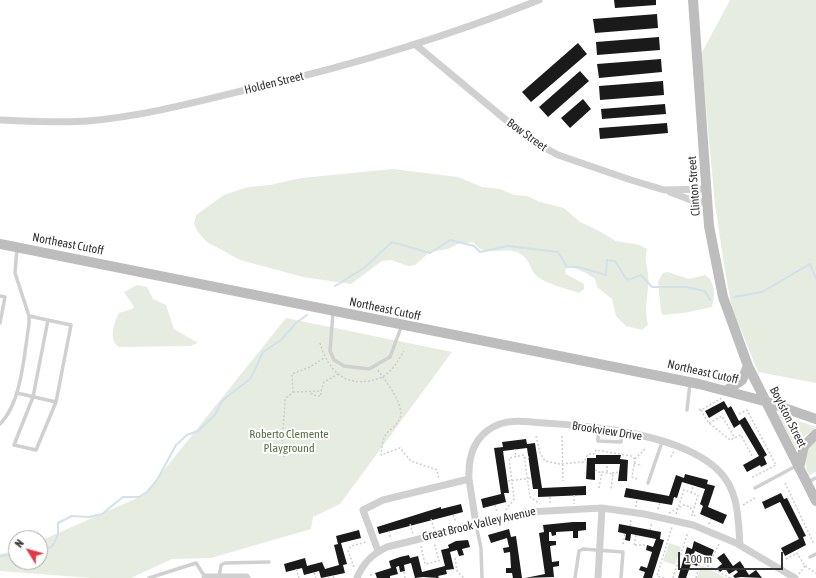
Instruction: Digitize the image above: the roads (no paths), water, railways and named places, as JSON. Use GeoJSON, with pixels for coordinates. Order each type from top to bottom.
{"type":"FeatureCollection","features":[{"type":"Feature","properties":{"kind":"main road","name":"Clinton Street"},"geometry":{"type":"LineString","coordinates":[[693,0],[709,226],[723,297],[748,366]]}},
{"type":"Feature","properties":{"kind":"main road","name":"Northeast Cutoff"},"geometry":{"type":"LineString","coordinates":[[0,244],[690,382],[725,394],[764,401],[816,419]]}},
{"type":"Feature","properties":{"kind":"main road"},"geometry":{"type":"LineString","coordinates":[[725,394],[742,380],[748,366]]}},
{"type":"Feature","properties":{"kind":"main road","name":"Boylston Street"},"geometry":{"type":"LineString","coordinates":[[748,366],[764,401],[816,502]]}},
{"type":"Feature","properties":{"kind":"main road"},"geometry":{"type":"LineString","coordinates":[[798,466],[804,446],[816,434]]}},
{"type":"Feature","properties":{"kind":"street","name":"Holden Street"},"geometry":{"type":"LineString","coordinates":[[0,120],[88,121],[142,114],[200,102],[348,65],[416,45],[539,0]]}},
{"type":"Feature","properties":{"kind":"street","name":"Bow Street"},"geometry":{"type":"LineString","coordinates":[[416,45],[468,90],[537,144],[558,155],[696,202],[707,202]]}},
{"type":"Feature","properties":{"kind":"street","name":"Bow Street"},"geometry":{"type":"LineString","coordinates":[[658,188],[675,191],[706,189]]}},
{"type":"Feature","properties":{"kind":"street","name":"Brookview Drive"},"geometry":{"type":"LineString","coordinates":[[476,524],[469,479],[469,460],[482,435],[494,426],[517,421],[598,427],[622,431],[689,451],[719,471],[729,483],[736,499],[740,545]]}},
{"type":"Feature","properties":{"kind":"street"},"geometry":{"type":"LineString","coordinates":[[378,550],[363,510],[383,500],[469,479]]}},
{"type":"Feature","properties":{"kind":"street"},"geometry":{"type":"LineString","coordinates":[[598,578],[602,508]]}},
{"type":"Feature","properties":{"kind":"street","name":"Great Brook Valley Avenue"},"geometry":{"type":"LineString","coordinates":[[357,578],[365,562],[378,550],[419,538],[530,512],[602,508],[644,514],[693,525],[740,545],[795,578]]}},
{"type":"Feature","properties":{"kind":"street"},"geometry":{"type":"LineString","coordinates":[[206,578],[246,578]]}},
{"type":"Feature","properties":{"kind":"lane"},"geometry":{"type":"LineString","coordinates":[[0,424],[8,414],[16,393],[29,316],[16,281],[15,273],[17,247]]}},
{"type":"Feature","properties":{"kind":"lane"},"geometry":{"type":"LineString","coordinates":[[0,296],[5,297],[0,322]]}},
{"type":"Feature","properties":{"kind":"lane"},"geometry":{"type":"LineString","coordinates":[[333,311],[330,352],[334,360],[344,366],[369,369],[390,356],[402,325]]}},
{"type":"Feature","properties":{"kind":"lane"},"geometry":{"type":"LineString","coordinates":[[29,316],[48,320],[71,325],[56,402],[36,450],[14,445],[33,397],[48,320]]}},
{"type":"Feature","properties":{"kind":"lane"},"geometry":{"type":"LineString","coordinates":[[687,410],[690,382]]}},
{"type":"Feature","properties":{"kind":"lane"},"geometry":{"type":"LineString","coordinates":[[16,393],[56,402]]}},
{"type":"Feature","properties":{"kind":"lane"},"geometry":{"type":"LineString","coordinates":[[598,427],[598,441],[621,442],[622,431]]}},
{"type":"Feature","properties":{"kind":"lane"},"geometry":{"type":"LineString","coordinates":[[648,483],[662,442]]}},
{"type":"Feature","properties":{"kind":"lane"},"geometry":{"type":"LineString","coordinates":[[755,488],[798,466]]}},
{"type":"Feature","properties":{"kind":"lane"},"geometry":{"type":"LineString","coordinates":[[806,483],[816,478]]}},
{"type":"Feature","properties":{"kind":"lane"},"geometry":{"type":"LineString","coordinates":[[476,524],[481,548],[482,578]]}},
{"type":"Feature","properties":{"kind":"lane"},"geometry":{"type":"LineString","coordinates":[[575,578],[579,551],[583,549],[600,549],[623,552],[621,578]]}},
{"type":"Feature","properties":{"kind":"lane"},"geometry":{"type":"LineString","coordinates":[[810,557],[816,554]]}},
{"type":"Feature","properties":{"kind":"lane"},"geometry":{"type":"LineString","coordinates":[[219,578],[221,565],[225,563],[269,562]]}},
{"type":"Feature","properties":{"kind":"lane"},"geometry":{"type":"LineString","coordinates":[[148,578],[196,563],[206,578]]}},
{"type":"Feature","properties":{"kind":"waterway"},"geometry":{"type":"LineString","coordinates":[[335,286],[364,268],[392,242],[430,253],[450,240],[474,246],[480,252],[508,246],[558,252],[567,267],[578,267],[606,275],[607,260],[615,261],[627,280],[641,275],[652,287],[686,287],[705,291],[710,300]]}},
{"type":"Feature","properties":{"kind":"waterway"},"geometry":{"type":"LineString","coordinates":[[734,297],[762,292],[810,264],[816,279]]}},
{"type":"Feature","properties":{"kind":"waterway"},"geometry":{"type":"LineString","coordinates":[[48,548],[52,547],[58,535],[58,523],[72,516],[89,517],[102,514],[123,497],[139,497],[147,492],[157,480],[176,445],[187,435],[198,431],[215,415],[222,401],[251,378],[263,352],[281,340],[296,323],[307,315]]}},
{"type":"Feature","properties":{"kind":"waterway"},"geometry":{"type":"LineString","coordinates":[[0,556],[8,555]]}},
{"type":"Feature","properties":{"kind":"park label","name":"Roberto Clemente Playground"},"geometry":{"type":"Point","coordinates":[289,441]}}]}
